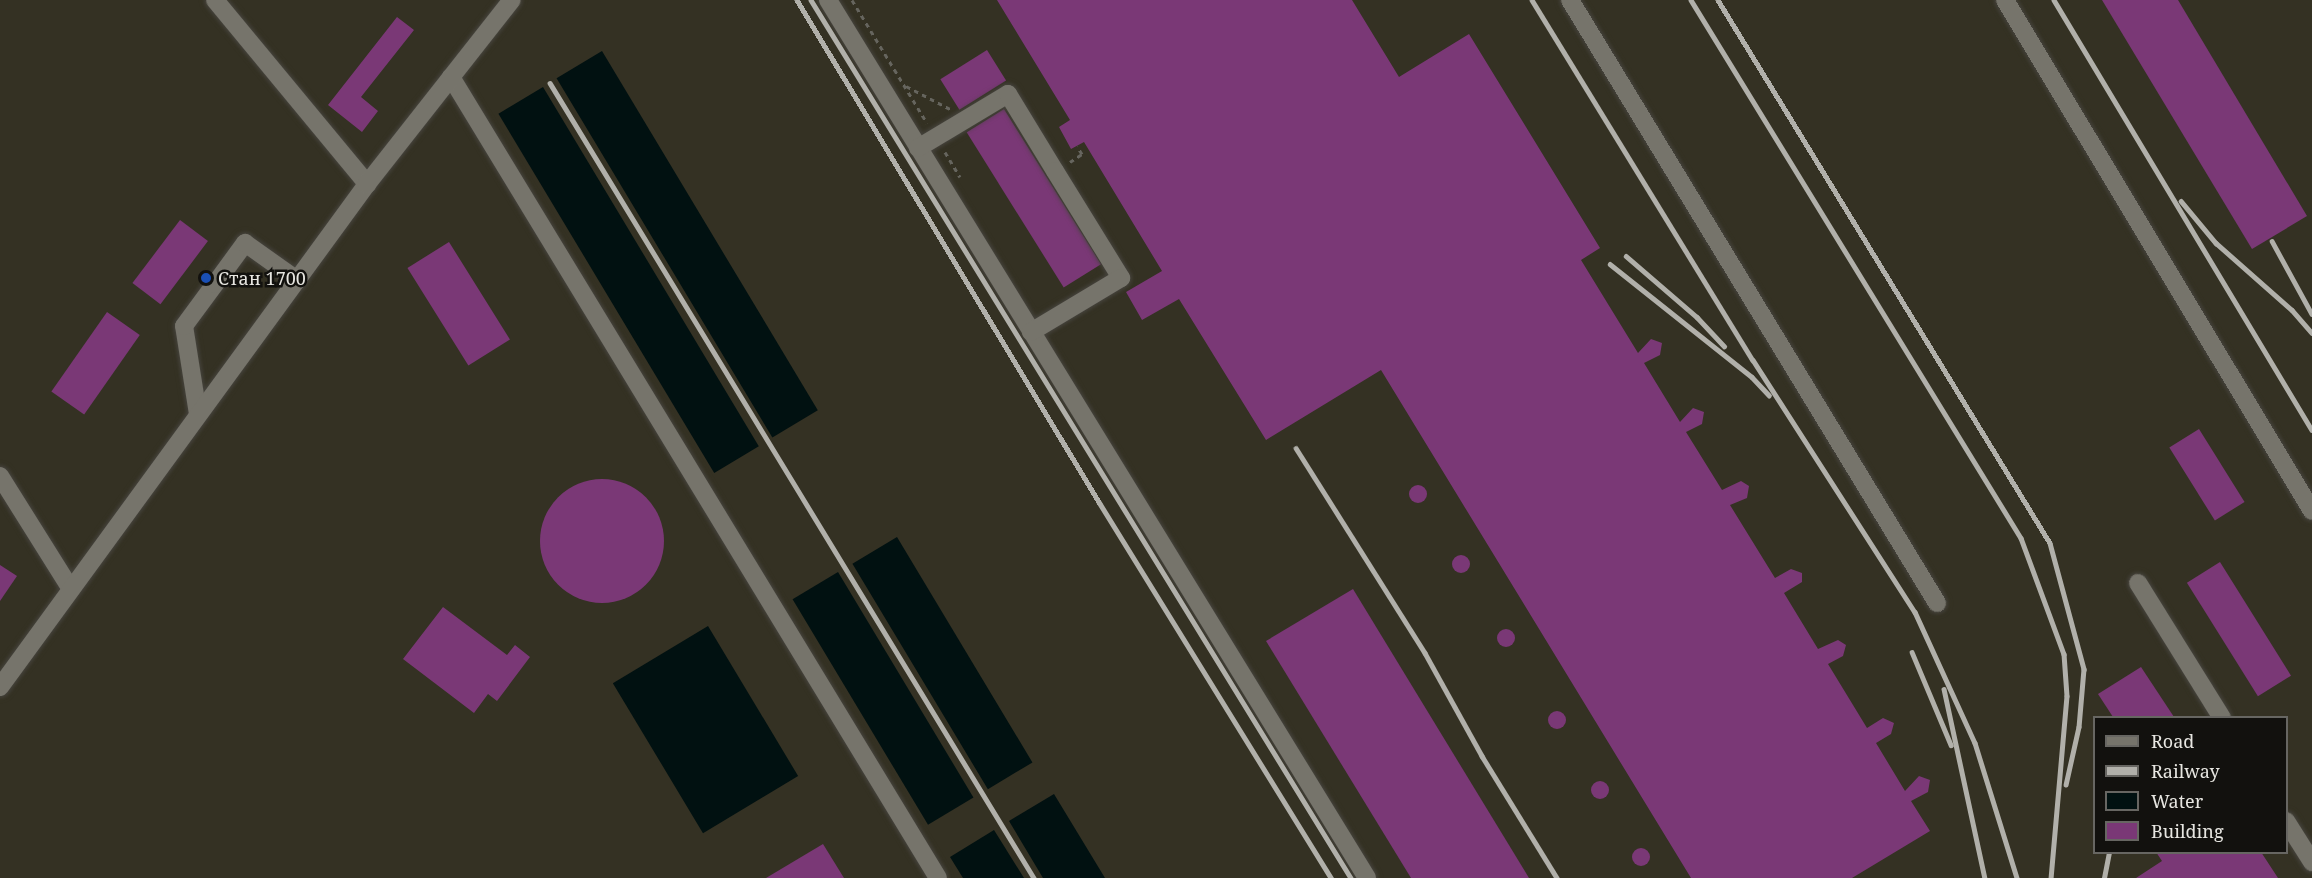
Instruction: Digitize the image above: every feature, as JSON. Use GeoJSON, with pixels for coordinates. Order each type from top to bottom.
{"type":"FeatureCollection","features":[{"type":"Feature","properties":{"kind":"street"},"geometry":{"type":"LineString","coordinates":[[215,0],[367,184]]}},
{"type":"Feature","properties":{"kind":"street"},"geometry":{"type":"LineString","coordinates":[[0,687],[367,184],[512,0]]}},
{"type":"Feature","properties":{"kind":"street"},"geometry":{"type":"LineString","coordinates":[[828,0],[1367,878]]}},
{"type":"Feature","properties":{"kind":"street"},"geometry":{"type":"LineString","coordinates":[[1570,0],[1937,603]]}},
{"type":"Feature","properties":{"kind":"street"},"geometry":{"type":"LineString","coordinates":[[2005,0],[2312,511]]}},
{"type":"Feature","properties":{"kind":"street"},"geometry":{"type":"LineString","coordinates":[[451,77],[938,878]]}},
{"type":"Feature","properties":{"kind":"street"},"geometry":{"type":"LineString","coordinates":[[918,148],[1008,94],[1121,278],[1031,332]]}},
{"type":"Feature","properties":{"kind":"street"},"geometry":{"type":"LineString","coordinates":[[198,414],[184,326],[246,243],[297,280]]}},
{"type":"Feature","properties":{"kind":"street"},"geometry":{"type":"LineString","coordinates":[[0,476],[71,589]]}},
{"type":"Feature","properties":{"kind":"street"},"geometry":{"type":"LineString","coordinates":[[2138,583],[2221,716]]}},
{"type":"Feature","properties":{"kind":"street"},"geometry":{"type":"LineString","coordinates":[[2288,824],[2312,861]]}},
{"type":"Feature","properties":{"kind":"path"},"geometry":{"type":"LineString","coordinates":[[852,0],[961,179]]}},
{"type":"Feature","properties":{"kind":"path"},"geometry":{"type":"LineString","coordinates":[[904,85],[967,118]]}},
{"type":"Feature","properties":{"kind":"path"},"geometry":{"type":"LineString","coordinates":[[1077,146],[1082,154]]}},
{"type":"Feature","properties":{"kind":"shaded area"},"geometry":{"type":"Polygon","coordinates":[[[0,0],[2312,0],[2312,878],[0,878],[0,0]]]}},
{"type":"Feature","properties":{"kind":"water"},"geometry":{"type":"Polygon","coordinates":[[[602,51],[818,410],[772,437],[557,78],[602,51]]]}},
{"type":"Feature","properties":{"kind":"water"},"geometry":{"type":"Polygon","coordinates":[[[543,87],[759,446],[714,473],[498,114],[543,87]]]}},
{"type":"Feature","properties":{"kind":"water"},"geometry":{"type":"Polygon","coordinates":[[[897,537],[1032,762],[988,789],[852,564],[897,537]]]}},
{"type":"Feature","properties":{"kind":"water"},"geometry":{"type":"Polygon","coordinates":[[[838,572],[973,797],[928,825],[793,599],[838,572]]]}},
{"type":"Feature","properties":{"kind":"water"},"geometry":{"type":"Polygon","coordinates":[[[708,626],[798,776],[703,833],[613,683],[708,626]]]}},
{"type":"Feature","properties":{"kind":"water"},"geometry":{"type":"Polygon","coordinates":[[[1054,794],[1105,878],[1043,878],[1009,821],[1054,794]]]}},
{"type":"Feature","properties":{"kind":"water"},"geometry":{"type":"Polygon","coordinates":[[[994,830],[1024,878],[963,878],[950,857],[994,830]]]}},
{"type":"Feature","properties":{"kind":"building"},"geometry":{"type":"Polygon","coordinates":[[[997,0],[1352,0],[1399,77],[1469,34],[1600,248],[1581,260],[1638,353],[1651,339],[1662,343],[1660,355],[1644,363],[1680,422],[1693,408],[1704,412],[1702,424],[1686,432],[1722,490],[1741,481],[1749,486],[1747,498],[1730,505],[1775,578],[1791,569],[1802,573],[1802,582],[1784,593],[1818,649],[1838,640],[1846,645],[1843,656],[1828,664],[1867,728],[1883,718],[1894,723],[1891,734],[1876,743],[1905,791],[1919,776],[1930,780],[1928,792],[1911,801],[1930,831],[1852,878],[1691,878],[1381,370],[1266,440],[1179,299],[1142,320],[1126,292],[1162,271],[1084,142],[1071,149],[1059,127],[1070,120],[997,0]]]}},
{"type":"Feature","properties":{"kind":"building"},"geometry":{"type":"Polygon","coordinates":[[[2102,0],[2178,0],[2307,216],[2252,249],[2102,0]]]}},
{"type":"Feature","properties":{"kind":"building"},"geometry":{"type":"Polygon","coordinates":[[[397,17],[414,30],[361,97],[378,111],[362,132],[328,105],[397,17]]]}},
{"type":"Feature","properties":{"kind":"building"},"geometry":{"type":"Polygon","coordinates":[[[987,50],[1006,81],[959,110],[940,79],[987,50]]]}},
{"type":"Feature","properties":{"kind":"building"},"geometry":{"type":"Polygon","coordinates":[[[1004,109],[1101,264],[1064,288],[967,132],[1004,109]]]}},
{"type":"Feature","properties":{"kind":"building"},"geometry":{"type":"Polygon","coordinates":[[[180,220],[208,241],[160,304],[132,283],[180,220]]]}},
{"type":"Feature","properties":{"kind":"building"},"geometry":{"type":"Polygon","coordinates":[[[449,242],[510,340],[468,365],[407,268],[449,242]]]}},
{"type":"Feature","properties":{"kind":"building"},"geometry":{"type":"Polygon","coordinates":[[[107,312],[140,335],[84,414],[51,391],[107,312]]]}},
{"type":"Feature","properties":{"kind":"building"},"geometry":{"type":"Polygon","coordinates":[[[2199,429],[2245,502],[2215,520],[2169,448],[2199,429]]]}},
{"type":"Feature","properties":{"kind":"building"},"geometry":{"type":"Polygon","coordinates":[[[602,479],[626,483],[646,497],[660,517],[664,541],[660,565],[646,585],[626,599],[602,603],[578,599],[558,585],[544,565],[540,541],[544,517],[558,497],[578,483],[602,479]]]}},
{"type":"Feature","properties":{"kind":"building"},"geometry":{"type":"Polygon","coordinates":[[[1414,485],[1422,485],[1427,490],[1425,501],[1414,503],[1409,498],[1409,490],[1414,485]]]}},
{"type":"Feature","properties":{"kind":"building"},"geometry":{"type":"Polygon","coordinates":[[[1457,555],[1465,555],[1470,560],[1468,571],[1457,573],[1452,568],[1452,560],[1457,555]]]}},
{"type":"Feature","properties":{"kind":"building"},"geometry":{"type":"Polygon","coordinates":[[[2220,562],[2291,676],[2258,696],[2187,583],[2220,562]]]}},
{"type":"Feature","properties":{"kind":"building"},"geometry":{"type":"Polygon","coordinates":[[[0,565],[17,576],[0,601],[0,565]]]}},
{"type":"Feature","properties":{"kind":"building"},"geometry":{"type":"Polygon","coordinates":[[[1353,589],[1529,878],[1411,878],[1266,641],[1353,589]]]}},
{"type":"Feature","properties":{"kind":"building"},"geometry":{"type":"Polygon","coordinates":[[[443,607],[507,655],[515,645],[530,657],[497,701],[488,694],[474,713],[403,659],[443,607]]]}},
{"type":"Feature","properties":{"kind":"building"},"geometry":{"type":"Polygon","coordinates":[[[1502,629],[1510,629],[1515,634],[1513,645],[1502,647],[1497,642],[1497,634],[1502,629]]]}},
{"type":"Feature","properties":{"kind":"building"},"geometry":{"type":"Polygon","coordinates":[[[2141,667],[2173,716],[2112,716],[2098,694],[2141,667]]]}},
{"type":"Feature","properties":{"kind":"building"},"geometry":{"type":"Polygon","coordinates":[[[1553,711],[1561,711],[1566,716],[1564,727],[1553,729],[1548,724],[1548,716],[1553,711]]]}},
{"type":"Feature","properties":{"kind":"building"},"geometry":{"type":"Polygon","coordinates":[[[1596,781],[1604,781],[1609,786],[1607,797],[1596,799],[1591,794],[1591,786],[1596,781]]]}},
{"type":"Feature","properties":{"kind":"building"},"geometry":{"type":"Polygon","coordinates":[[[823,844],[844,878],[766,878],[823,844]]]}},
{"type":"Feature","properties":{"kind":"building"},"geometry":{"type":"Polygon","coordinates":[[[1637,848],[1645,848],[1650,853],[1648,864],[1637,866],[1632,861],[1632,853],[1637,848]]]}},
{"type":"Feature","properties":{"kind":"building"},"geometry":{"type":"Polygon","coordinates":[[[2157,854],[2262,854],[2278,878],[2136,878],[2162,861],[2157,854]]]}},
{"type":"Feature","properties":{"kind":"railway"},"geometry":{"type":"LineString","coordinates":[[797,0],[1099,502],[1331,878]]}},
{"type":"Feature","properties":{"kind":"railway"},"geometry":{"type":"LineString","coordinates":[[811,0],[1351,878]]}},
{"type":"Feature","properties":{"kind":"railway"},"geometry":{"type":"LineString","coordinates":[[1532,0],[1753,360],[1915,612],[1975,743],[2017,878]]}},
{"type":"Feature","properties":{"kind":"railway"},"geometry":{"type":"LineString","coordinates":[[1691,0],[2021,538],[2064,654],[2067,696],[2051,878]]}},
{"type":"Feature","properties":{"kind":"railway"},"geometry":{"type":"LineString","coordinates":[[1718,0],[2050,543],[2084,669],[2079,727],[2066,785]]}},
{"type":"Feature","properties":{"kind":"railway"},"geometry":{"type":"LineString","coordinates":[[2054,0],[2312,430]]}},
{"type":"Feature","properties":{"kind":"railway"},"geometry":{"type":"LineString","coordinates":[[550,83],[1034,878]]}},
{"type":"Feature","properties":{"kind":"railway"},"geometry":{"type":"LineString","coordinates":[[2181,201],[2216,243],[2292,310],[2312,333]]}},
{"type":"Feature","properties":{"kind":"railway"},"geometry":{"type":"LineString","coordinates":[[2272,241],[2312,314]]}},
{"type":"Feature","properties":{"kind":"railway"},"geometry":{"type":"LineString","coordinates":[[1626,256],[1697,317],[1724,346]]}},
{"type":"Feature","properties":{"kind":"railway"},"geometry":{"type":"LineString","coordinates":[[1610,264],[1752,377],[1769,395]]}},
{"type":"Feature","properties":{"kind":"railway"},"geometry":{"type":"LineString","coordinates":[[1296,448],[1425,653],[1482,756],[1557,878]]}},
{"type":"Feature","properties":{"kind":"railway"},"geometry":{"type":"LineString","coordinates":[[1912,652],[1951,745]]}},
{"type":"Feature","properties":{"kind":"railway"},"geometry":{"type":"LineString","coordinates":[[1944,689],[1985,878]]}},
{"type":"Feature","properties":{"kind":"railway"},"geometry":{"type":"LineString","coordinates":[[2104,878],[2109,854]]}},
{"type":"Feature","properties":{"kind":"place","name":"Стан 1700"},"geometry":{"type":"Point","coordinates":[206,278]}}]}
